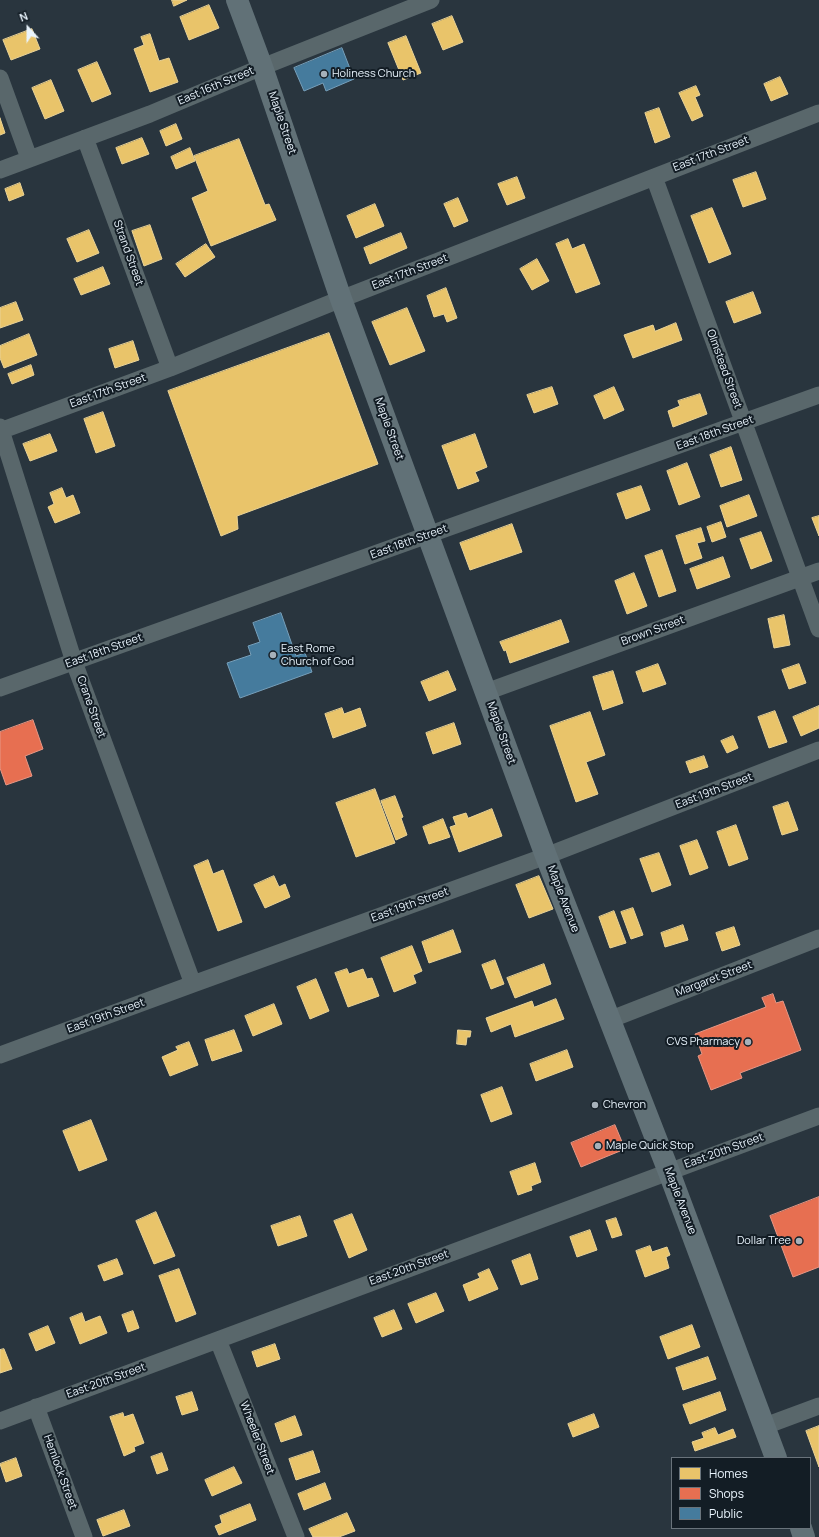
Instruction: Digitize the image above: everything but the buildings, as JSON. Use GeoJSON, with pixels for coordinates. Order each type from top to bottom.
{"type":"FeatureCollection","features":[{"type":"Feature","properties":{"kind":"main road","name":"Maple Street"},"geometry":{"type":"LineString","coordinates":[[237,0],[262,67],[341,299],[546,856]]}},
{"type":"Feature","properties":{"kind":"main road","name":"Maple Avenue"},"geometry":{"type":"LineString","coordinates":[[546,856],[669,1172],[776,1457]]}},
{"type":"Feature","properties":{"kind":"street","name":"East 16th Street"},"geometry":{"type":"LineString","coordinates":[[0,170],[150,114],[262,67],[431,0]]}},
{"type":"Feature","properties":{"kind":"street"},"geometry":{"type":"LineString","coordinates":[[0,78],[29,158]]}},
{"type":"Feature","properties":{"kind":"street","name":"East 17th Street"},"geometry":{"type":"LineString","coordinates":[[0,429],[170,368],[341,299],[819,113]]}},
{"type":"Feature","properties":{"kind":"street","name":"Strand Street"},"geometry":{"type":"LineString","coordinates":[[85,138],[170,368]]}},
{"type":"Feature","properties":{"kind":"street","name":"Olmstead Street"},"geometry":{"type":"LineString","coordinates":[[654,177],[819,629]]}},
{"type":"Feature","properties":{"kind":"street","name":"East 18th Street"},"geometry":{"type":"LineString","coordinates":[[0,688],[819,395]]}},
{"type":"Feature","properties":{"kind":"street","name":"Crane Street"},"geometry":{"type":"LineString","coordinates":[[0,429],[74,662],[193,984]]}},
{"type":"Feature","properties":{"kind":"street","name":"Brown Street"},"geometry":{"type":"LineString","coordinates":[[486,692],[819,571]]}},
{"type":"Feature","properties":{"kind":"street","name":"East 19th Street"},"geometry":{"type":"LineString","coordinates":[[0,1055],[546,856],[819,750]]}},
{"type":"Feature","properties":{"kind":"street","name":"Margaret Street"},"geometry":{"type":"LineString","coordinates":[[609,1020],[819,938]]}},
{"type":"Feature","properties":{"kind":"street","name":"East 20th Street"},"geometry":{"type":"LineString","coordinates":[[0,1421],[819,1116]]}},
{"type":"Feature","properties":{"kind":"street","name":"Wheeler Street"},"geometry":{"type":"LineString","coordinates":[[218,1340],[296,1537]]}},
{"type":"Feature","properties":{"kind":"street"},"geometry":{"type":"LineString","coordinates":[[765,1426],[819,1406]]}},
{"type":"Feature","properties":{"kind":"street","name":"Hemlock Street"},"geometry":{"type":"LineString","coordinates":[[36,1407],[84,1537]]}},
{"type":"Feature","properties":{"kind":"place","name":"Holiness Church"},"geometry":{"type":"Point","coordinates":[324,74]}},
{"type":"Feature","properties":{"kind":"place","name":"East Rome Church of God"},"geometry":{"type":"Point","coordinates":[273,655]}},
{"type":"Feature","properties":{"kind":"place","name":"CVS Pharmacy"},"geometry":{"type":"Point","coordinates":[748,1042]}},
{"type":"Feature","properties":{"kind":"place","name":"Chevron"},"geometry":{"type":"Point","coordinates":[595,1105]}},
{"type":"Feature","properties":{"kind":"place","name":"Maple Quick Stop"},"geometry":{"type":"Point","coordinates":[598,1146]}},
{"type":"Feature","properties":{"kind":"place","name":"Dollar Tree"},"geometry":{"type":"Point","coordinates":[799,1241]}}]}
